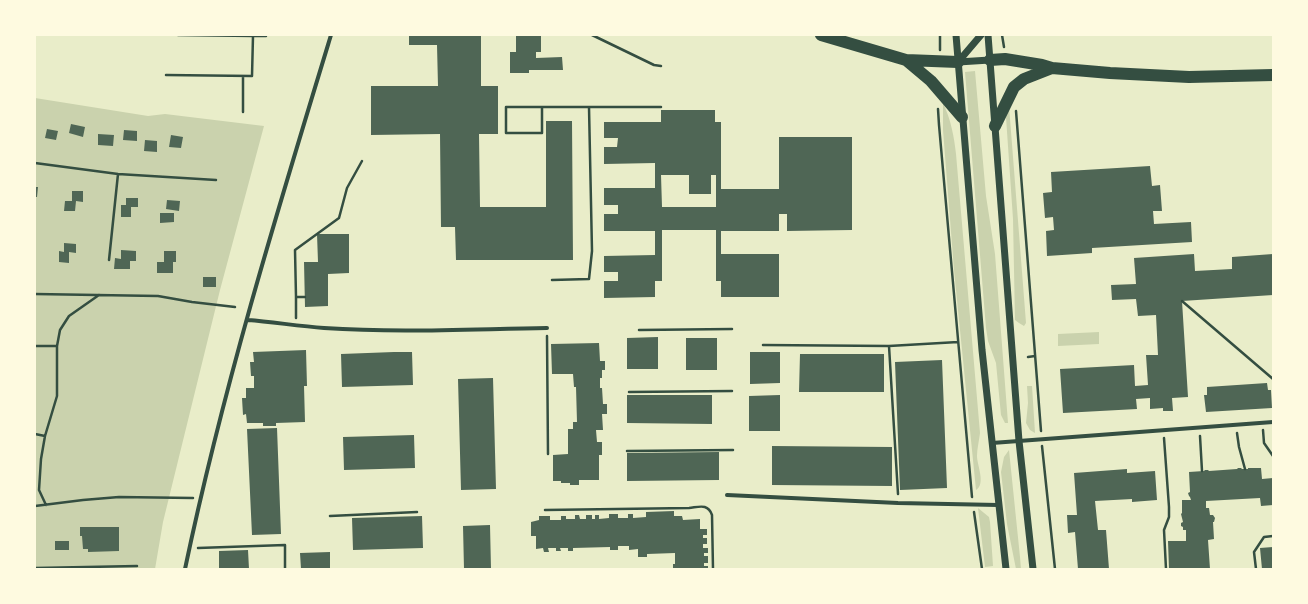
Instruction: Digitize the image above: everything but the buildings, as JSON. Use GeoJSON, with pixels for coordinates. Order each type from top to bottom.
{"type":"FeatureCollection","features":[{"type":"Feature","properties":{"kind":"highway"},"geometry":{"type":"LineString","coordinates":[[822,35],[906,60],[958,62]]}},
{"type":"Feature","properties":{"kind":"highway"},"geometry":{"type":"LineString","coordinates":[[990,60],[1005,59],[1052,68],[1110,73],[1189,77],[1273,76]]}},
{"type":"Feature","properties":{"kind":"highway"},"geometry":{"type":"LineString","coordinates":[[906,60],[932,80],[962,116]]}},
{"type":"Feature","properties":{"kind":"highway"},"geometry":{"type":"LineString","coordinates":[[995,126],[1014,87],[1024,79],[1052,68]]}},
{"type":"Feature","properties":{"kind":"street"},"geometry":{"type":"LineString","coordinates":[[185,569],[219,422],[285,186],[331,35]]}},
{"type":"Feature","properties":{"kind":"street"},"geometry":{"type":"LineString","coordinates":[[956,35],[982,350],[1006,569]]}},
{"type":"Feature","properties":{"kind":"street"},"geometry":{"type":"LineString","coordinates":[[958,62],[981,35]]}},
{"type":"Feature","properties":{"kind":"street"},"geometry":{"type":"LineString","coordinates":[[988,35],[1019,441],[1033,569]]}},
{"type":"Feature","properties":{"kind":"street"},"geometry":{"type":"LineString","coordinates":[[958,62],[990,60]]}},
{"type":"Feature","properties":{"kind":"street"},"geometry":{"type":"LineString","coordinates":[[248,320],[331,328],[436,330],[546,328]]}},
{"type":"Feature","properties":{"kind":"street"},"geometry":{"type":"LineString","coordinates":[[992,443],[1273,422]]}},
{"type":"Feature","properties":{"kind":"street"},"geometry":{"type":"LineString","coordinates":[[727,495],[898,503],[998,505]]}},
{"type":"Feature","properties":{"kind":"path"},"geometry":{"type":"LineString","coordinates":[[178,35],[266,35]]}},
{"type":"Feature","properties":{"kind":"path"},"geometry":{"type":"LineString","coordinates":[[592,35],[654,65],[661,66]]}},
{"type":"Feature","properties":{"kind":"path"},"geometry":{"type":"LineString","coordinates":[[939,62],[940,35]]}},
{"type":"Feature","properties":{"kind":"path"},"geometry":{"type":"LineString","coordinates":[[1002,35],[1005,59]]}},
{"type":"Feature","properties":{"kind":"path"},"geometry":{"type":"LineString","coordinates":[[166,75],[252,76],[252,36]]}},
{"type":"Feature","properties":{"kind":"path"},"geometry":{"type":"LineString","coordinates":[[243,76],[243,112]]}},
{"type":"Feature","properties":{"kind":"path"},"geometry":{"type":"LineString","coordinates":[[939,88],[938,125],[973,504],[982,569]]}},
{"type":"Feature","properties":{"kind":"path"},"geometry":{"type":"LineString","coordinates":[[1017,105],[1016,110],[1041,439],[1055,569]]}},
{"type":"Feature","properties":{"kind":"path"},"geometry":{"type":"LineString","coordinates":[[542,107],[542,133],[506,133],[506,106],[661,107]]}},
{"type":"Feature","properties":{"kind":"path"},"geometry":{"type":"LineString","coordinates":[[552,280],[589,279],[592,244],[589,107]]}},
{"type":"Feature","properties":{"kind":"path"},"geometry":{"type":"LineString","coordinates":[[296,325],[295,250],[339,218],[348,188],[362,161]]}},
{"type":"Feature","properties":{"kind":"path"},"geometry":{"type":"LineString","coordinates":[[35,163],[118,174],[216,180]]}},
{"type":"Feature","properties":{"kind":"path"},"geometry":{"type":"LineString","coordinates":[[109,260],[118,174]]}},
{"type":"Feature","properties":{"kind":"path"},"geometry":{"type":"LineString","coordinates":[[35,294],[158,296],[235,307]]}},
{"type":"Feature","properties":{"kind":"path"},"geometry":{"type":"LineString","coordinates":[[46,505],[39,490],[41,459],[45,436],[57,396],[57,346],[60,330],[69,316],[99,296]]}},
{"type":"Feature","properties":{"kind":"path"},"geometry":{"type":"LineString","coordinates":[[296,298],[305,297]]}},
{"type":"Feature","properties":{"kind":"path"},"geometry":{"type":"LineString","coordinates":[[1182,301],[1273,379]]}},
{"type":"Feature","properties":{"kind":"path"},"geometry":{"type":"LineString","coordinates":[[546,328],[548,454]]}},
{"type":"Feature","properties":{"kind":"path"},"geometry":{"type":"LineString","coordinates":[[639,330],[732,329]]}},
{"type":"Feature","properties":{"kind":"path"},"geometry":{"type":"LineString","coordinates":[[763,345],[889,346],[958,342]]}},
{"type":"Feature","properties":{"kind":"path"},"geometry":{"type":"LineString","coordinates":[[35,346],[57,346]]}},
{"type":"Feature","properties":{"kind":"path"},"geometry":{"type":"LineString","coordinates":[[889,346],[898,503]]}},
{"type":"Feature","properties":{"kind":"path"},"geometry":{"type":"LineString","coordinates":[[1028,357],[1035,356]]}},
{"type":"Feature","properties":{"kind":"path"},"geometry":{"type":"LineString","coordinates":[[628,392],[732,391]]}},
{"type":"Feature","properties":{"kind":"path"},"geometry":{"type":"LineString","coordinates":[[1262,423],[1264,443],[1273,456]]}},
{"type":"Feature","properties":{"kind":"path"},"geometry":{"type":"LineString","coordinates":[[1237,425],[1239,447],[1245,469]]}},
{"type":"Feature","properties":{"kind":"path"},"geometry":{"type":"LineString","coordinates":[[1200,427],[1202,471]]}},
{"type":"Feature","properties":{"kind":"path"},"geometry":{"type":"LineString","coordinates":[[1163,430],[1169,507],[1169,517],[1164,530],[1166,569]]}},
{"type":"Feature","properties":{"kind":"path"},"geometry":{"type":"LineString","coordinates":[[35,434],[45,436]]}},
{"type":"Feature","properties":{"kind":"path"},"geometry":{"type":"LineString","coordinates":[[627,450],[733,450]]}},
{"type":"Feature","properties":{"kind":"path"},"geometry":{"type":"LineString","coordinates":[[35,506],[119,497],[187,497],[200,499]]}},
{"type":"Feature","properties":{"kind":"path"},"geometry":{"type":"LineString","coordinates":[[545,510],[709,508],[712,515],[713,569]]}},
{"type":"Feature","properties":{"kind":"path"},"geometry":{"type":"LineString","coordinates":[[330,516],[418,512]]}},
{"type":"Feature","properties":{"kind":"path"},"geometry":{"type":"LineString","coordinates":[[1256,569],[1254,552],[1264,536],[1273,536]]}},
{"type":"Feature","properties":{"kind":"path"},"geometry":{"type":"LineString","coordinates":[[189,548],[285,545],[285,569]]}},
{"type":"Feature","properties":{"kind":"path"},"geometry":{"type":"LineString","coordinates":[[35,568],[137,566]]}},
{"type":"Feature","properties":{"kind":"green space"},"geometry":{"type":"Polygon","coordinates":[[[975,71],[986,196],[995,254],[1008,423],[1005,423],[1001,415],[996,363],[988,341],[986,328],[965,72],[975,71]]]}},
{"type":"Feature","properties":{"kind":"green space"},"geometry":{"type":"Polygon","coordinates":[[[35,98],[148,116],[165,114],[264,126],[220,290],[163,522],[155,569],[35,569],[35,98]]]}},
{"type":"Feature","properties":{"kind":"green space"},"geometry":{"type":"Polygon","coordinates":[[[943,103],[952,128],[956,154],[980,433],[977,460],[981,479],[979,487],[976,490],[954,270],[943,130],[943,103]]]}},
{"type":"Feature","properties":{"kind":"green space"},"geometry":{"type":"Polygon","coordinates":[[[1009,106],[1026,323],[1024,326],[1015,320],[1013,219],[1006,117],[1009,106]]]}},
{"type":"Feature","properties":{"kind":"green space"},"geometry":{"type":"Polygon","coordinates":[[[1099,332],[1099,344],[1058,346],[1058,334],[1099,332]]]}},
{"type":"Feature","properties":{"kind":"green space"},"geometry":{"type":"Polygon","coordinates":[[[1027,386],[1032,386],[1035,433],[1030,430],[1026,423],[1028,403],[1027,386]]]}},
{"type":"Feature","properties":{"kind":"green space"},"geometry":{"type":"Polygon","coordinates":[[[1009,450],[1021,569],[1016,569],[1007,524],[1001,472],[1004,457],[1009,450]]]}},
{"type":"Feature","properties":{"kind":"green space"},"geometry":{"type":"Polygon","coordinates":[[[978,508],[989,517],[993,566],[985,567],[978,508]]]}}]}
